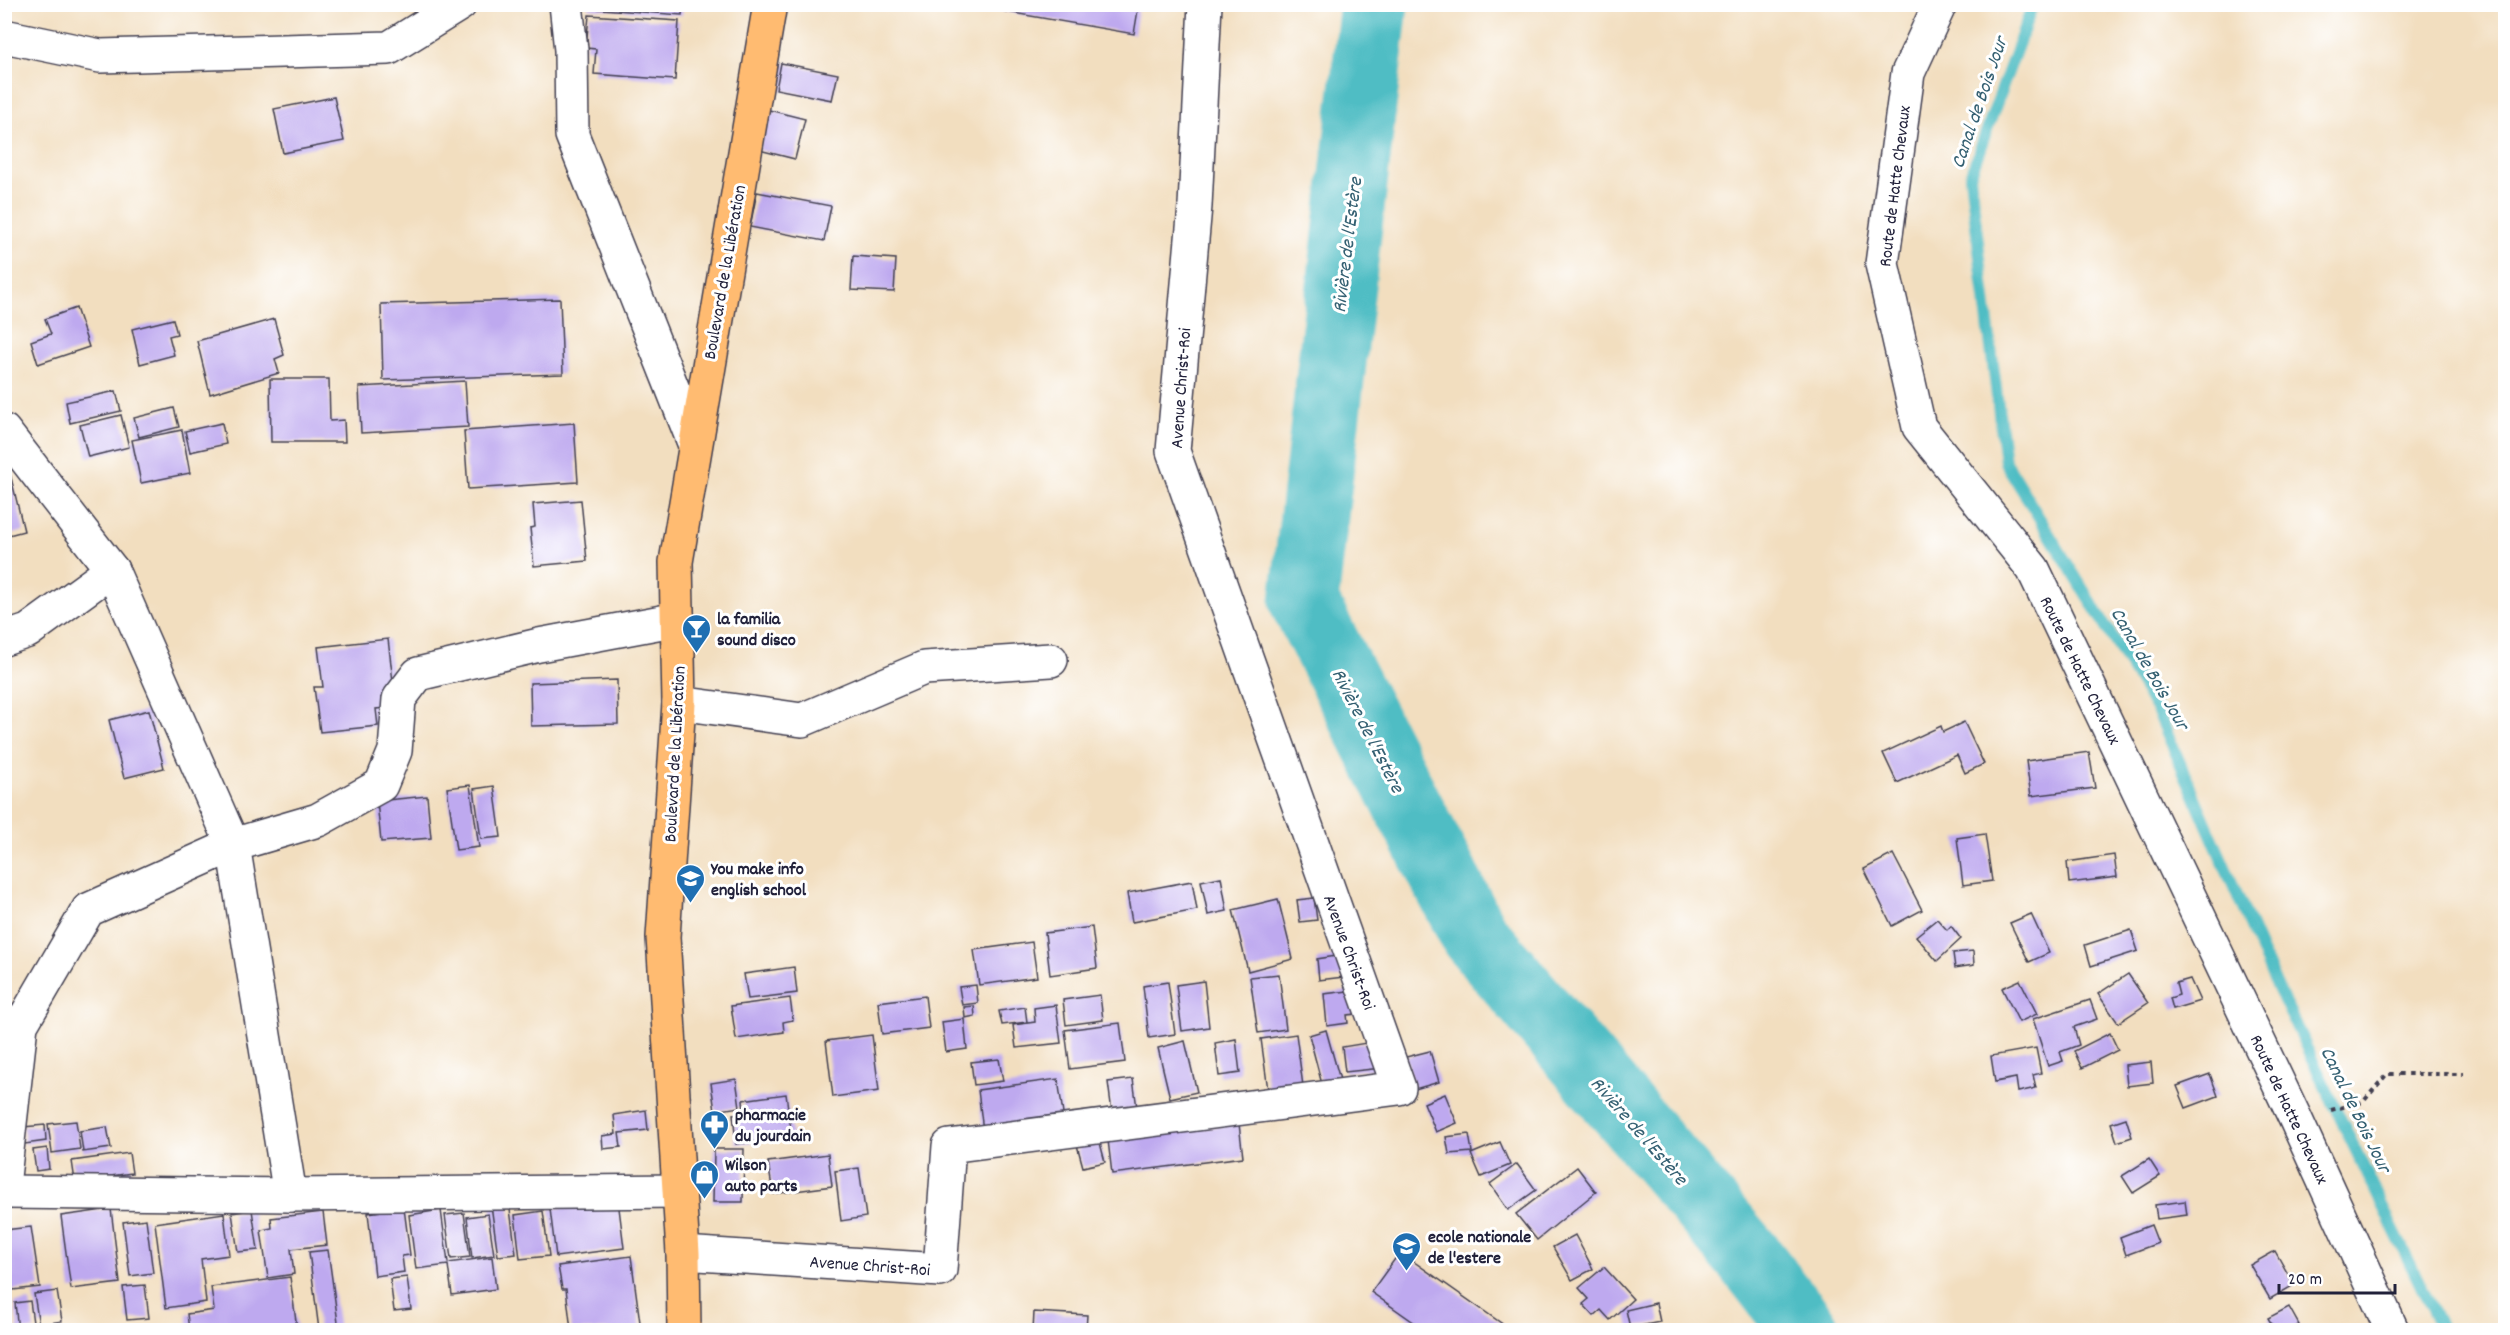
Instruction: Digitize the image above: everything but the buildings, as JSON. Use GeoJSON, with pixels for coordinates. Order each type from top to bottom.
{"type":"FeatureCollection","features":[{"type":"Feature","properties":{"kind":"main road","name":"Boulevard de la Libération"},"geometry":{"type":"LineString","coordinates":[[684,1330],[680,1191],[663,938],[679,703],[676,562],[770,4]]}},
{"type":"Feature","properties":{"kind":"street"},"geometry":{"type":"LineString","coordinates":[[4,36],[100,56],[389,48],[460,4]]}},
{"type":"Feature","properties":{"kind":"street"},"geometry":{"type":"LineString","coordinates":[[566,4],[571,50],[572,135],[695,445]]}},
{"type":"Feature","properties":{"kind":"street","name":"Avenue Christ-Roi"},"geometry":{"type":"LineString","coordinates":[[683,1253],[940,1270],[950,1146],[1399,1088],[1173,451],[1195,206],[1205,4]]}},
{"type":"Feature","properties":{"kind":"street","name":"Route de Hatte Chevaux"},"geometry":{"type":"LineString","coordinates":[[1940,4],[1908,73],[1882,264],[1919,427],[2033,569],[2301,1131],[2392,1330]]}},
{"type":"Feature","properties":{"kind":"street"},"geometry":{"type":"LineString","coordinates":[[4,431],[112,570],[233,846],[290,1195]]}},
{"type":"Feature","properties":{"kind":"street"},"geometry":{"type":"LineString","coordinates":[[4,639],[27,631],[112,570]]}},
{"type":"Feature","properties":{"kind":"street"},"geometry":{"type":"LineString","coordinates":[[4,1177],[21,1025],[88,910],[233,846],[318,820],[381,785],[395,751],[399,699],[418,674],[539,645],[678,619]]}},
{"type":"Feature","properties":{"kind":"street"},"geometry":{"type":"LineString","coordinates":[[679,703],[802,720],[924,668],[1051,660]]}},
{"type":"Feature","properties":{"kind":"street"},"geometry":{"type":"LineString","coordinates":[[4,1192],[290,1195],[680,1191]]}},
{"type":"Feature","properties":{"kind":"path"},"geometry":{"type":"LineString","coordinates":[[2322,1113],[2363,1102],[2387,1074],[2463,1074]]}},
{"type":"Feature","properties":{"kind":"waterway","name":"Rivière de l'Estère"},"geometry":{"type":"LineString","coordinates":[[1374,4],[1304,602],[1474,935],[1751,1260],[1805,1330]]}},
{"type":"Feature","properties":{"kind":"waterway","name":"Canal de Bois Jour"},"geometry":{"type":"LineString","coordinates":[[2033,4],[1970,176],[2005,462],[2157,710],[2275,982],[2442,1330]]}},
{"type":"Feature","properties":{"kind":"place","name":"la familia sound disco"},"geometry":{"type":"Point","coordinates":[696,654]}},
{"type":"Feature","properties":{"kind":"place","name":"You make info english school"},"geometry":{"type":"Point","coordinates":[690,904]}},
{"type":"Feature","properties":{"kind":"place","name":"pharmacie du jourdain"},"geometry":{"type":"Point","coordinates":[714,1150]}},
{"type":"Feature","properties":{"kind":"place","name":"Wilson auto parts"},"geometry":{"type":"Point","coordinates":[704,1200]}},
{"type":"Feature","properties":{"kind":"place","name":"ecole nationale de l'estere"},"geometry":{"type":"Point","coordinates":[1407,1272]}}]}
